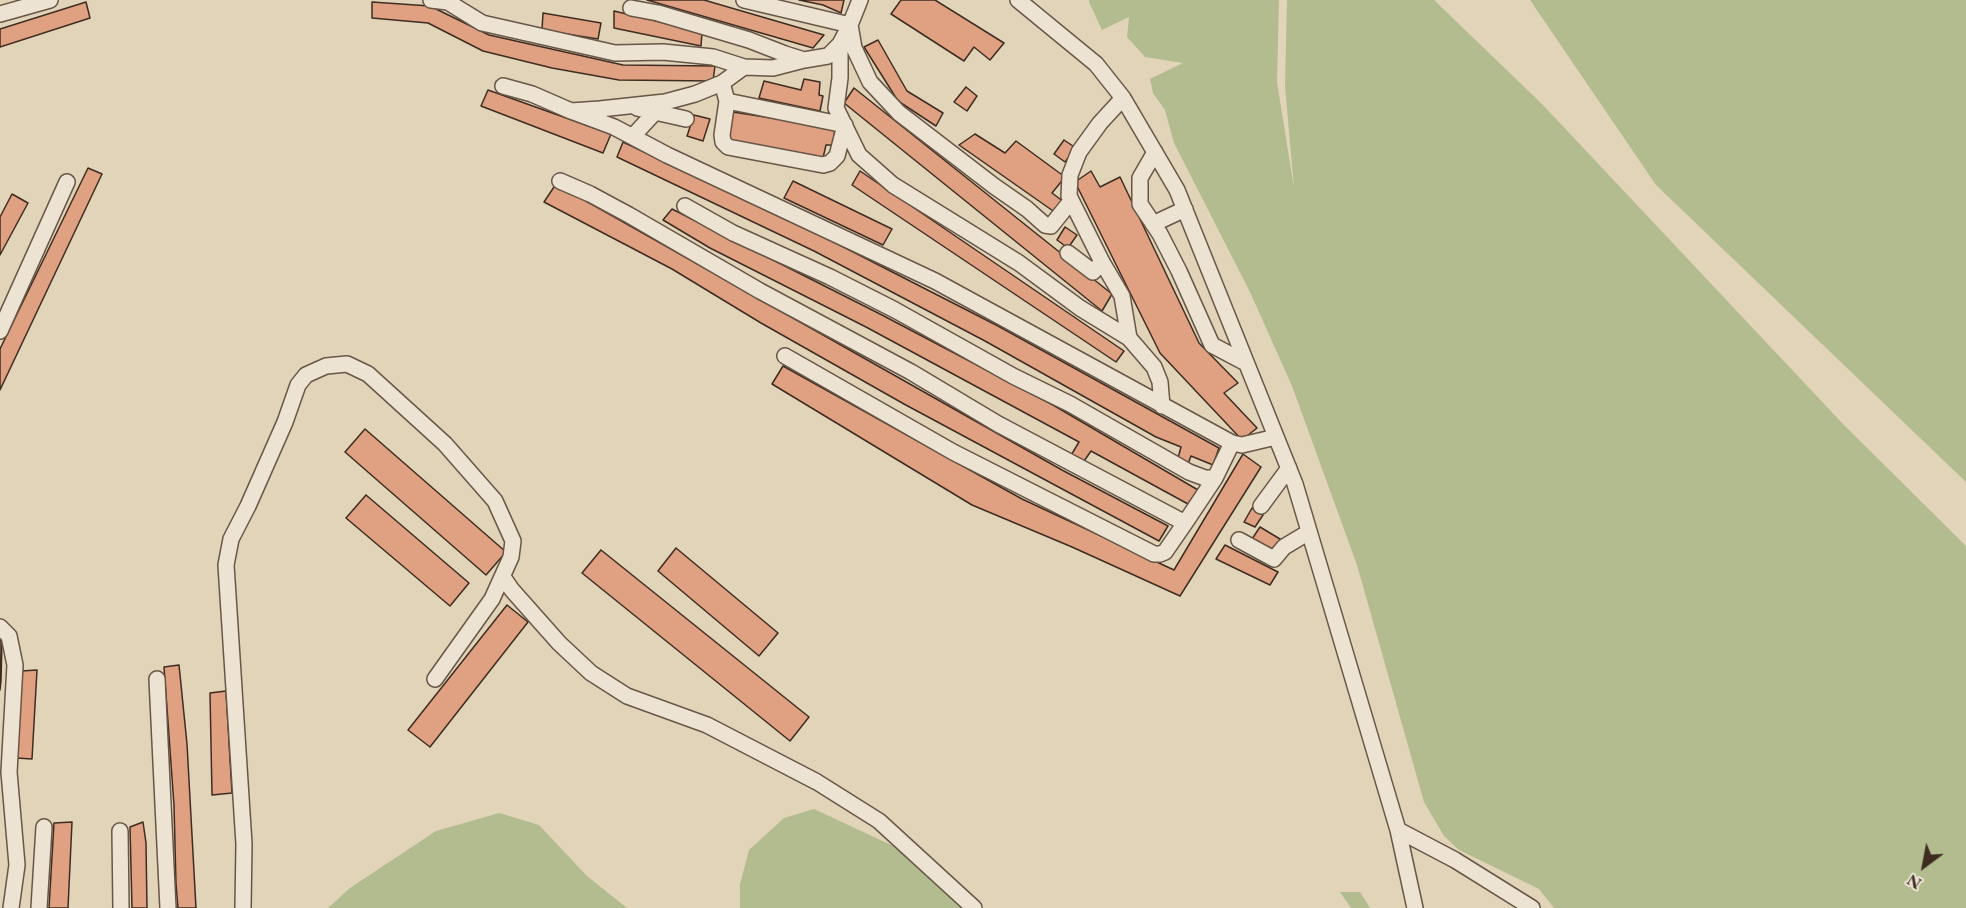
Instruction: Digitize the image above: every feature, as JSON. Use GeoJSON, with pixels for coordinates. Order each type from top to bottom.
{"type":"FeatureCollection","features":[{"type":"Feature","properties":{"kind":"street"},"geometry":{"type":"LineString","coordinates":[[0,14],[50,0]]}},
{"type":"Feature","properties":{"kind":"street"},"geometry":{"type":"LineString","coordinates":[[431,0],[448,2],[482,24],[615,52],[663,52],[713,57],[744,67],[773,68],[828,56],[840,44],[860,0]]}},
{"type":"Feature","properties":{"kind":"street"},"geometry":{"type":"LineString","coordinates":[[744,0],[850,25]]}},
{"type":"Feature","properties":{"kind":"street"},"geometry":{"type":"LineString","coordinates":[[1018,0],[1096,64],[1123,98],[1177,190],[1289,468],[1398,830],[1415,908]]}},
{"type":"Feature","properties":{"kind":"street"},"geometry":{"type":"LineString","coordinates":[[631,8],[658,13],[749,40],[804,60]]}},
{"type":"Feature","properties":{"kind":"street"},"geometry":{"type":"LineString","coordinates":[[850,25],[854,48],[870,82],[899,113],[1045,225],[1051,225],[1071,201]]}},
{"type":"Feature","properties":{"kind":"street"},"geometry":{"type":"LineString","coordinates":[[840,44],[837,108],[859,155],[893,185],[1018,263],[1080,308],[1129,338],[1154,367],[1160,382],[1162,406]]}},
{"type":"Feature","properties":{"kind":"street"},"geometry":{"type":"LineString","coordinates":[[571,111],[631,106],[660,107],[722,82],[744,67]]}},
{"type":"Feature","properties":{"kind":"street"},"geometry":{"type":"LineString","coordinates":[[722,82],[727,101],[722,135],[723,142],[728,147],[823,165],[830,163],[837,156],[845,125]]}},
{"type":"Feature","properties":{"kind":"street"},"geometry":{"type":"LineString","coordinates":[[502,86],[532,94],[614,127],[667,155],[935,281],[1232,443],[1242,445],[1276,437]]}},
{"type":"Feature","properties":{"kind":"street"},"geometry":{"type":"LineString","coordinates":[[1123,98],[1100,123],[1079,152],[1070,175],[1069,196],[1122,296],[1129,338]]}},
{"type":"Feature","properties":{"kind":"street"},"geometry":{"type":"LineString","coordinates":[[727,101],[845,125]]}},
{"type":"Feature","properties":{"kind":"street"},"geometry":{"type":"LineString","coordinates":[[660,107],[686,119]]}},
{"type":"Feature","properties":{"kind":"street"},"geometry":{"type":"LineString","coordinates":[[633,136],[660,107]]}},
{"type":"Feature","properties":{"kind":"street"},"geometry":{"type":"LineString","coordinates":[[1155,152],[1140,178],[1140,204],[1183,279],[1212,345],[1246,363]]}},
{"type":"Feature","properties":{"kind":"street"},"geometry":{"type":"LineString","coordinates":[[560,181],[629,215],[760,291],[911,372],[998,424],[1185,524]]}},
{"type":"Feature","properties":{"kind":"street"},"geometry":{"type":"LineString","coordinates":[[0,331],[67,182]]}},
{"type":"Feature","properties":{"kind":"street"},"geometry":{"type":"LineString","coordinates":[[685,206],[732,233],[830,277],[895,310],[1013,376],[1070,404],[1189,472],[1205,478],[1215,478]]}},
{"type":"Feature","properties":{"kind":"street"},"geometry":{"type":"LineString","coordinates":[[1153,224],[1185,209]]}},
{"type":"Feature","properties":{"kind":"street"},"geometry":{"type":"LineString","coordinates":[[1068,253],[1093,272],[1102,262]]}},
{"type":"Feature","properties":{"kind":"street"},"geometry":{"type":"LineString","coordinates":[[1183,279],[1208,267]]}},
{"type":"Feature","properties":{"kind":"street"},"geometry":{"type":"LineString","coordinates":[[785,356],[963,457],[1154,554],[1165,552],[1185,524],[1215,478],[1232,443]]}},
{"type":"Feature","properties":{"kind":"street"},"geometry":{"type":"LineString","coordinates":[[243,908],[244,844],[226,564],[231,539],[280,433],[298,385],[306,375],[326,366],[347,364],[368,374],[445,444],[495,501],[513,541],[511,557],[492,599],[435,679]]}},
{"type":"Feature","properties":{"kind":"street"},"geometry":{"type":"LineString","coordinates":[[1261,506],[1289,468]]}},
{"type":"Feature","properties":{"kind":"street"},"geometry":{"type":"LineString","coordinates":[[1239,540],[1274,559],[1284,547],[1309,532]]}},
{"type":"Feature","properties":{"kind":"street"},"geometry":{"type":"LineString","coordinates":[[503,577],[559,643],[591,673],[627,696],[707,725],[817,782],[879,821],[974,908]]}},
{"type":"Feature","properties":{"kind":"street"},"geometry":{"type":"LineString","coordinates":[[0,627],[9,636],[15,665],[9,772],[16,866],[11,908]]}},
{"type":"Feature","properties":{"kind":"street"},"geometry":{"type":"LineString","coordinates":[[157,679],[168,908]]}},
{"type":"Feature","properties":{"kind":"street"},"geometry":{"type":"LineString","coordinates":[[39,908],[44,827]]}},
{"type":"Feature","properties":{"kind":"street"},"geometry":{"type":"LineString","coordinates":[[1398,830],[1455,860],[1532,908]]}},
{"type":"Feature","properties":{"kind":"street"},"geometry":{"type":"LineString","coordinates":[[120,831],[121,908]]}},
{"type":"Feature","properties":{"kind":"green space"},"geometry":{"type":"Polygon","coordinates":[[[1089,0],[1279,0],[1277,82],[1294,188],[1285,86],[1287,0],[1434,0],[1542,104],[1843,424],[1966,546],[1966,908],[1554,908],[1539,889],[1459,850],[1444,836],[1424,802],[1357,565],[1292,386],[1250,292],[1174,143],[1165,110],[1153,93],[1150,79],[1183,63],[1145,57],[1127,37],[1129,17],[1102,30],[1089,0]]]}},
{"type":"Feature","properties":{"kind":"green space"},"geometry":{"type":"Polygon","coordinates":[[[1530,0],[1966,0],[1966,482],[1656,185],[1530,0]]]}},
{"type":"Feature","properties":{"kind":"green space"},"geometry":{"type":"Polygon","coordinates":[[[814,809],[919,858],[965,908],[740,908],[740,884],[749,850],[784,818],[814,809]]]}},
{"type":"Feature","properties":{"kind":"green space"},"geometry":{"type":"Polygon","coordinates":[[[499,813],[539,825],[587,876],[627,908],[328,908],[350,888],[436,831],[499,813]]]}},
{"type":"Feature","properties":{"kind":"green space"},"geometry":{"type":"Polygon","coordinates":[[[1340,892],[1360,892],[1370,908],[1351,908],[1340,892]]]}},
{"type":"Feature","properties":{"kind":"building"},"geometry":{"type":"Polygon","coordinates":[[[647,0],[704,0],[824,35],[813,48],[647,0]]]}},
{"type":"Feature","properties":{"kind":"building"},"geometry":{"type":"Polygon","coordinates":[[[799,0],[844,0],[841,13],[823,5],[799,0]]]}},
{"type":"Feature","properties":{"kind":"building"},"geometry":{"type":"Polygon","coordinates":[[[901,0],[935,0],[1004,43],[990,60],[974,47],[964,61],[891,14],[901,0]]]}},
{"type":"Feature","properties":{"kind":"building"},"geometry":{"type":"Polygon","coordinates":[[[86,2],[90,18],[0,47],[0,29],[86,2]]]}},
{"type":"Feature","properties":{"kind":"building"},"geometry":{"type":"Polygon","coordinates":[[[372,2],[430,6],[489,35],[623,65],[715,66],[713,81],[619,80],[552,68],[483,51],[428,23],[372,18],[372,2]]]}},
{"type":"Feature","properties":{"kind":"building"},"geometry":{"type":"Polygon","coordinates":[[[614,11],[702,32],[701,46],[614,28],[614,11]]]}},
{"type":"Feature","properties":{"kind":"building"},"geometry":{"type":"Polygon","coordinates":[[[543,13],[601,23],[598,39],[542,30],[543,13]]]}},
{"type":"Feature","properties":{"kind":"building"},"geometry":{"type":"Polygon","coordinates":[[[878,40],[907,91],[943,113],[936,126],[898,101],[864,47],[878,40]]]}},
{"type":"Feature","properties":{"kind":"building"},"geometry":{"type":"Polygon","coordinates":[[[804,79],[820,82],[819,95],[823,96],[820,111],[759,98],[764,81],[801,90],[804,79]]]}},
{"type":"Feature","properties":{"kind":"building"},"geometry":{"type":"Polygon","coordinates":[[[966,87],[977,96],[967,111],[954,102],[966,87]]]}},
{"type":"Feature","properties":{"kind":"building"},"geometry":{"type":"Polygon","coordinates":[[[854,88],[1112,294],[1102,311],[844,103],[854,88]]]}},
{"type":"Feature","properties":{"kind":"building"},"geometry":{"type":"Polygon","coordinates":[[[488,90],[611,134],[603,153],[481,106],[488,90]]]}},
{"type":"Feature","properties":{"kind":"building"},"geometry":{"type":"Polygon","coordinates":[[[733,112],[835,128],[833,145],[826,145],[823,158],[728,142],[733,112]]]}},
{"type":"Feature","properties":{"kind":"building"},"geometry":{"type":"Polygon","coordinates":[[[694,115],[710,119],[703,141],[687,136],[694,115]]]}},
{"type":"Feature","properties":{"kind":"building"},"geometry":{"type":"Polygon","coordinates":[[[975,134],[1005,153],[1016,141],[1065,177],[1052,193],[1064,202],[1056,213],[959,145],[975,134]]]}},
{"type":"Feature","properties":{"kind":"building"},"geometry":{"type":"Polygon","coordinates":[[[1064,140],[1076,148],[1065,162],[1054,154],[1064,140]]]}},
{"type":"Feature","properties":{"kind":"building"},"geometry":{"type":"Polygon","coordinates":[[[623,142],[820,235],[998,326],[1219,448],[1213,465],[1191,456],[1188,464],[1178,458],[1181,447],[1156,437],[985,341],[814,251],[617,157],[623,142]]]}},
{"type":"Feature","properties":{"kind":"building"},"geometry":{"type":"Polygon","coordinates":[[[88,168],[102,174],[0,390],[0,349],[88,168]]]}},
{"type":"Feature","properties":{"kind":"building"},"geometry":{"type":"Polygon","coordinates":[[[860,171],[1124,351],[1116,362],[852,185],[860,171]]]}},
{"type":"Feature","properties":{"kind":"building"},"geometry":{"type":"Polygon","coordinates":[[[1091,171],[1100,187],[1120,177],[1199,343],[1238,383],[1224,393],[1257,428],[1242,440],[1160,353],[1075,182],[1091,171]]]}},
{"type":"Feature","properties":{"kind":"building"},"geometry":{"type":"Polygon","coordinates":[[[793,181],[892,229],[883,245],[784,198],[793,181]]]}},
{"type":"Feature","properties":{"kind":"building"},"geometry":{"type":"Polygon","coordinates":[[[556,184],[1062,470],[1168,526],[1159,541],[904,404],[761,323],[672,269],[544,202],[556,184]]]}},
{"type":"Feature","properties":{"kind":"building"},"geometry":{"type":"Polygon","coordinates":[[[12,194],[28,203],[0,255],[0,217],[12,194]]]}},
{"type":"Feature","properties":{"kind":"building"},"geometry":{"type":"Polygon","coordinates":[[[672,209],[882,315],[1053,405],[1198,490],[1188,504],[1091,451],[1082,464],[1070,457],[1079,442],[866,327],[710,248],[663,220],[672,209]]]}},
{"type":"Feature","properties":{"kind":"building"},"geometry":{"type":"Polygon","coordinates":[[[1065,227],[1077,235],[1068,248],[1057,240],[1065,227]]]}},
{"type":"Feature","properties":{"kind":"building"},"geometry":{"type":"Polygon","coordinates":[[[783,366],[1022,499],[1174,570],[1243,454],[1261,467],[1180,596],[972,505],[772,384],[783,366]]]}},
{"type":"Feature","properties":{"kind":"building"},"geometry":{"type":"Polygon","coordinates":[[[365,429],[506,552],[486,575],[345,452],[365,429]]]}},
{"type":"Feature","properties":{"kind":"building"},"geometry":{"type":"Polygon","coordinates":[[[366,495],[469,583],[450,606],[346,518],[366,495]]]}},
{"type":"Feature","properties":{"kind":"building"},"geometry":{"type":"Polygon","coordinates":[[[1252,508],[1263,515],[1255,527],[1244,522],[1252,508]]]}},
{"type":"Feature","properties":{"kind":"building"},"geometry":{"type":"Polygon","coordinates":[[[1260,527],[1280,539],[1273,552],[1252,539],[1260,527]]]}},
{"type":"Feature","properties":{"kind":"building"},"geometry":{"type":"Polygon","coordinates":[[[1225,545],[1278,572],[1270,585],[1216,559],[1225,545]]]}},
{"type":"Feature","properties":{"kind":"building"},"geometry":{"type":"Polygon","coordinates":[[[676,548],[778,633],[759,656],[658,571],[676,548]]]}},
{"type":"Feature","properties":{"kind":"building"},"geometry":{"type":"Polygon","coordinates":[[[601,550],[809,717],[790,741],[582,573],[601,550]]]}},
{"type":"Feature","properties":{"kind":"building"},"geometry":{"type":"Polygon","coordinates":[[[507,605],[528,622],[430,747],[408,730],[507,605]]]}},
{"type":"Feature","properties":{"kind":"building"},"geometry":{"type":"Polygon","coordinates":[[[2,640],[1,681],[0,690],[0,641],[2,640]]]}},
{"type":"Feature","properties":{"kind":"building"},"geometry":{"type":"Polygon","coordinates":[[[179,665],[187,744],[196,908],[178,908],[176,884],[174,805],[164,667],[179,665]]]}},
{"type":"Feature","properties":{"kind":"building"},"geometry":{"type":"Polygon","coordinates":[[[37,670],[32,759],[16,758],[21,671],[37,670]]]}},
{"type":"Feature","properties":{"kind":"building"},"geometry":{"type":"Polygon","coordinates":[[[226,691],[232,793],[212,795],[210,693],[226,691]]]}},
{"type":"Feature","properties":{"kind":"building"},"geometry":{"type":"Polygon","coordinates":[[[72,822],[68,908],[49,908],[54,823],[72,822]]]}},
{"type":"Feature","properties":{"kind":"building"},"geometry":{"type":"Polygon","coordinates":[[[143,822],[146,843],[147,908],[132,908],[130,827],[143,822]]]}}]}
